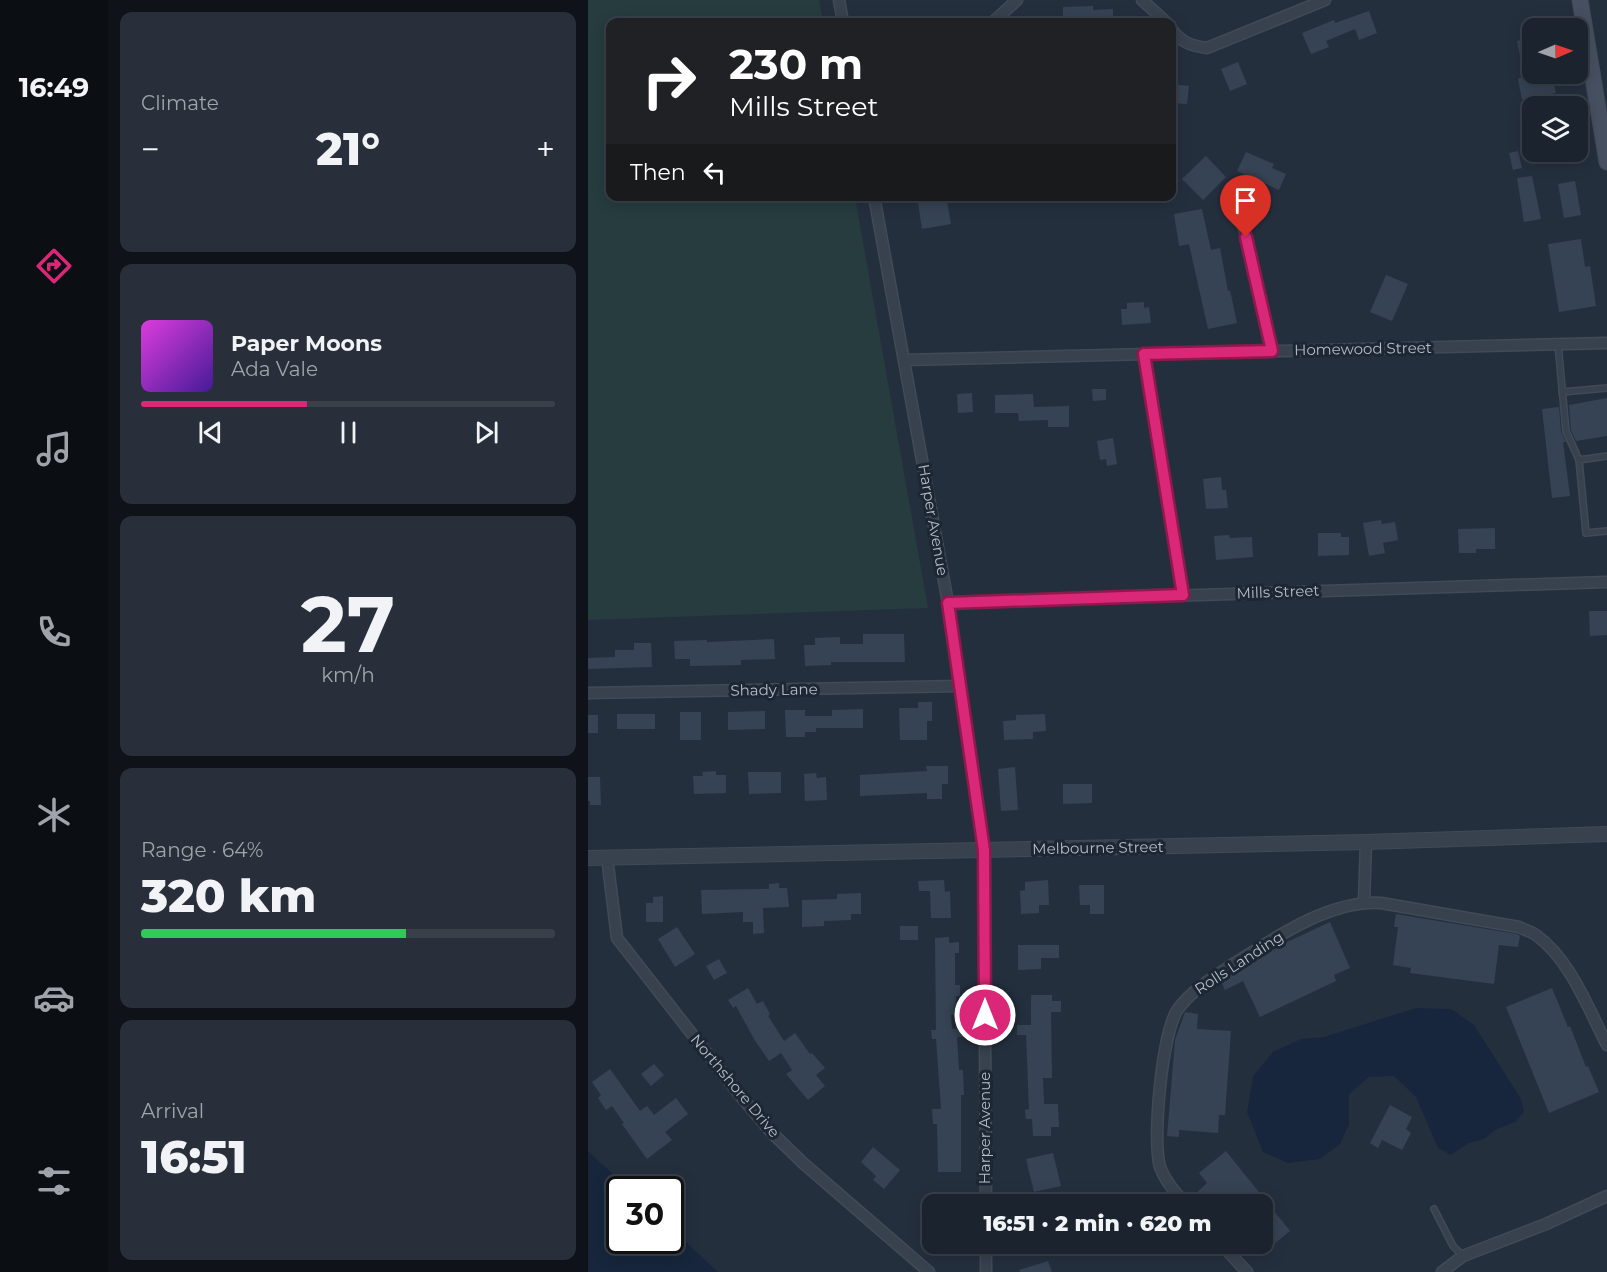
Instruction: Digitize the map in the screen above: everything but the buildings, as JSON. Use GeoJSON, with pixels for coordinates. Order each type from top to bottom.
{"type":"FeatureCollection","features":[{"type":"Feature","properties":{"kind":"main road"},"geometry":{"type":"LineString","coordinates":[[1580,0],[1604,132],[1607,162]]}},
{"type":"Feature","properties":{"kind":"street"},"geometry":{"type":"LineString","coordinates":[[839,0],[842,18]]}},
{"type":"Feature","properties":{"kind":"street"},"geometry":{"type":"LineString","coordinates":[[997,18],[1017,0]]}},
{"type":"Feature","properties":{"kind":"street"},"geometry":{"type":"LineString","coordinates":[[1142,0],[1162,18]]}},
{"type":"Feature","properties":{"kind":"street"},"geometry":{"type":"LineString","coordinates":[[1176,35],[1191,46],[1207,48],[1324,0]]}},
{"type":"Feature","properties":{"kind":"street","name":"Harper Avenue"},"geometry":{"type":"LineString","coordinates":[[875,201],[948,603],[984,850],[986,1194]]}},
{"type":"Feature","properties":{"kind":"street"},"geometry":{"type":"LineString","coordinates":[[1241,214],[1272,351]]}},
{"type":"Feature","properties":{"kind":"street","name":"Homewood Street"},"geometry":{"type":"LineString","coordinates":[[904,360],[1607,343]]}},
{"type":"Feature","properties":{"kind":"street"},"geometry":{"type":"LineString","coordinates":[[1144,354],[1183,595]]}},
{"type":"Feature","properties":{"kind":"street","name":"Mills Street"},"geometry":{"type":"LineString","coordinates":[[948,603],[1607,582]]}},
{"type":"Feature","properties":{"kind":"street","name":"Shady Lane"},"geometry":{"type":"LineString","coordinates":[[588,693],[960,686]]}},
{"type":"Feature","properties":{"kind":"street","name":"Melbourne Street"},"geometry":{"type":"LineString","coordinates":[[588,858],[1366,842],[1607,834]]}},
{"type":"Feature","properties":{"kind":"street"},"geometry":{"type":"LineString","coordinates":[[1364,902],[1366,842]]}},
{"type":"Feature","properties":{"kind":"street","name":"Northshore Drive"},"geometry":{"type":"LineString","coordinates":[[607,857],[617,938],[771,1132],[803,1163],[929,1272]]}},
{"type":"Feature","properties":{"kind":"street","name":"Rolls Landing"},"geometry":{"type":"LineString","coordinates":[[1177,1194],[1160,1168],[1157,1147],[1164,1058],[1170,1027],[1177,1011],[1202,985],[1273,938],[1320,915],[1364,902],[1381,903],[1520,927],[1536,935],[1551,949],[1574,979],[1607,1045]]}},
{"type":"Feature","properties":{"kind":"street"},"geometry":{"type":"LineString","coordinates":[[1442,1272],[1463,1256],[1546,1224],[1607,1196]]}},
{"type":"Feature","properties":{"kind":"street"},"geometry":{"type":"LineString","coordinates":[[986,1254],[986,1272]]}},
{"type":"Feature","properties":{"kind":"street"},"geometry":{"type":"LineString","coordinates":[[1230,1254],[1247,1272]]}},
{"type":"Feature","properties":{"kind":"lane"},"geometry":{"type":"LineString","coordinates":[[1558,345],[1566,431],[1579,460],[1586,532],[1607,531]]}},
{"type":"Feature","properties":{"kind":"lane"},"geometry":{"type":"LineString","coordinates":[[1562,392],[1607,388]]}},
{"type":"Feature","properties":{"kind":"lane"},"geometry":{"type":"LineString","coordinates":[[1579,460],[1607,456]]}},
{"type":"Feature","properties":{"kind":"lane"},"geometry":{"type":"LineString","coordinates":[[1434,1209],[1453,1246],[1463,1256]]}},
{"type":"Feature","properties":{"kind":"green space"},"geometry":{"type":"Polygon","coordinates":[[[588,0],[819,0],[822,18],[606,18],[606,201],[856,201],[928,608],[588,620],[588,0]]]}},
{"type":"Feature","properties":{"kind":"water"},"geometry":{"type":"Polygon","coordinates":[[[1416,1008],[1451,1009],[1474,1025],[1521,1099],[1524,1112],[1515,1122],[1495,1130],[1484,1139],[1469,1143],[1451,1155],[1438,1148],[1416,1097],[1394,1076],[1369,1077],[1349,1094],[1349,1124],[1340,1144],[1320,1159],[1288,1163],[1263,1152],[1247,1112],[1253,1076],[1273,1052],[1301,1039],[1324,1037],[1416,1008]]]}},
{"type":"Feature","properties":{"kind":"water"},"geometry":{"type":"Polygon","coordinates":[[[588,1151],[615,1176],[606,1176],[606,1254],[684,1254],[684,1240],[718,1272],[588,1272],[588,1151]]]}},
{"type":"Feature","properties":{"kind":"route"},"geometry":{"type":"LineString","coordinates":[[985,1015],[984,850],[948,603],[1183,595],[1144,354],[1272,351],[1246,237]]}}]}
